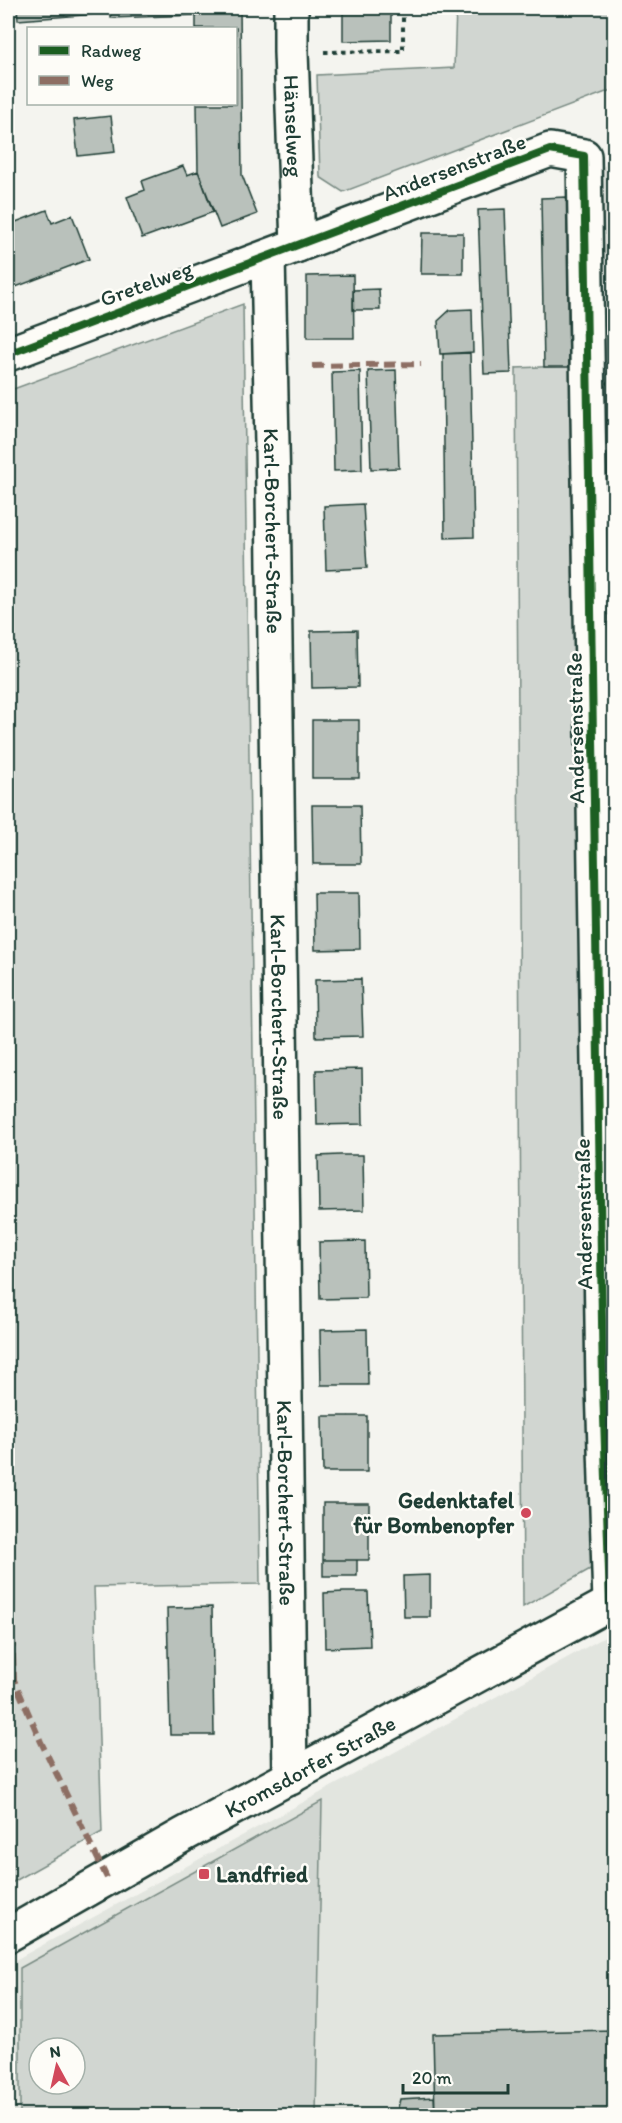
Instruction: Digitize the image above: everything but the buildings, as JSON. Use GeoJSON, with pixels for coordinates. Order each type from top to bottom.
{"type":"FeatureCollection","features":[{"type":"Feature","properties":{"kind":"street","name":"Hänselweg"},"geometry":{"type":"LineString","coordinates":[[283,251],[291,8]]}},
{"type":"Feature","properties":{"kind":"street","name":"Andersenstraße"},"geometry":{"type":"LineString","coordinates":[[283,251],[550,150],[584,156],[604,762],[606,977],[603,1386],[612,1602]]}},
{"type":"Feature","properties":{"kind":"street","name":"Gretelweg"},"geometry":{"type":"LineString","coordinates":[[8,354],[283,251]]}},
{"type":"Feature","properties":{"kind":"street","name":"Karl-Borchert-Straße"},"geometry":{"type":"LineString","coordinates":[[283,251],[273,491],[290,1778]]}},
{"type":"Feature","properties":{"kind":"street","name":"Kromsdorfer Straße"},"geometry":{"type":"LineString","coordinates":[[8,1935],[183,1835],[612,1602]]}},
{"type":"Feature","properties":{"kind":"path"},"geometry":{"type":"LineString","coordinates":[[291,52],[403,51],[403,8]]}},
{"type":"Feature","properties":{"kind":"shaded area"},"geometry":{"type":"Polygon","coordinates":[[[456,8],[614,8],[614,89],[343,192],[320,177],[317,75],[454,68],[456,8]]]}},
{"type":"Feature","properties":{"kind":"shaded area"},"geometry":{"type":"Polygon","coordinates":[[[614,162],[614,432],[601,438],[597,169],[614,162]]]}},
{"type":"Feature","properties":{"kind":"shaded area"},"geometry":{"type":"Polygon","coordinates":[[[243,304],[260,1584],[94,1587],[102,1832],[8,1885],[8,391],[243,304]]]}},
{"type":"Feature","properties":{"kind":"shaded area"},"geometry":{"type":"Polygon","coordinates":[[[587,365],[608,1559],[523,1607],[516,368],[587,365]]]}},
{"type":"Feature","properties":{"kind":"shaded area"},"geometry":{"type":"Polygon","coordinates":[[[614,1632],[614,2115],[8,2116],[8,1964],[614,1632]]]}},
{"type":"Feature","properties":{"kind":"shaded area"},"geometry":{"type":"Polygon","coordinates":[[[322,1801],[316,2115],[20,2115],[20,1968],[322,1801]]]}},
{"type":"Feature","properties":{"kind":"marked path"},"geometry":{"type":"LineString","coordinates":[[312,366],[421,364]]}},
{"type":"Feature","properties":{"kind":"marked path"},"geometry":{"type":"LineString","coordinates":[[8,1546],[14,1680],[41,1742],[107,1878]]}},
{"type":"Feature","properties":{"kind":"cycle path"},"geometry":{"type":"LineString","coordinates":[[8,354],[550,150],[584,156],[603,1386],[610,1603]]}},
{"type":"Feature","properties":{"kind":"place","name":"Gedenktafel für Bombenopfer"},"geometry":{"type":"Point","coordinates":[526,1513]}},
{"type":"Feature","properties":{"kind":"place","name":"Landfried"},"geometry":{"type":"Point","coordinates":[204,1874]}}]}
